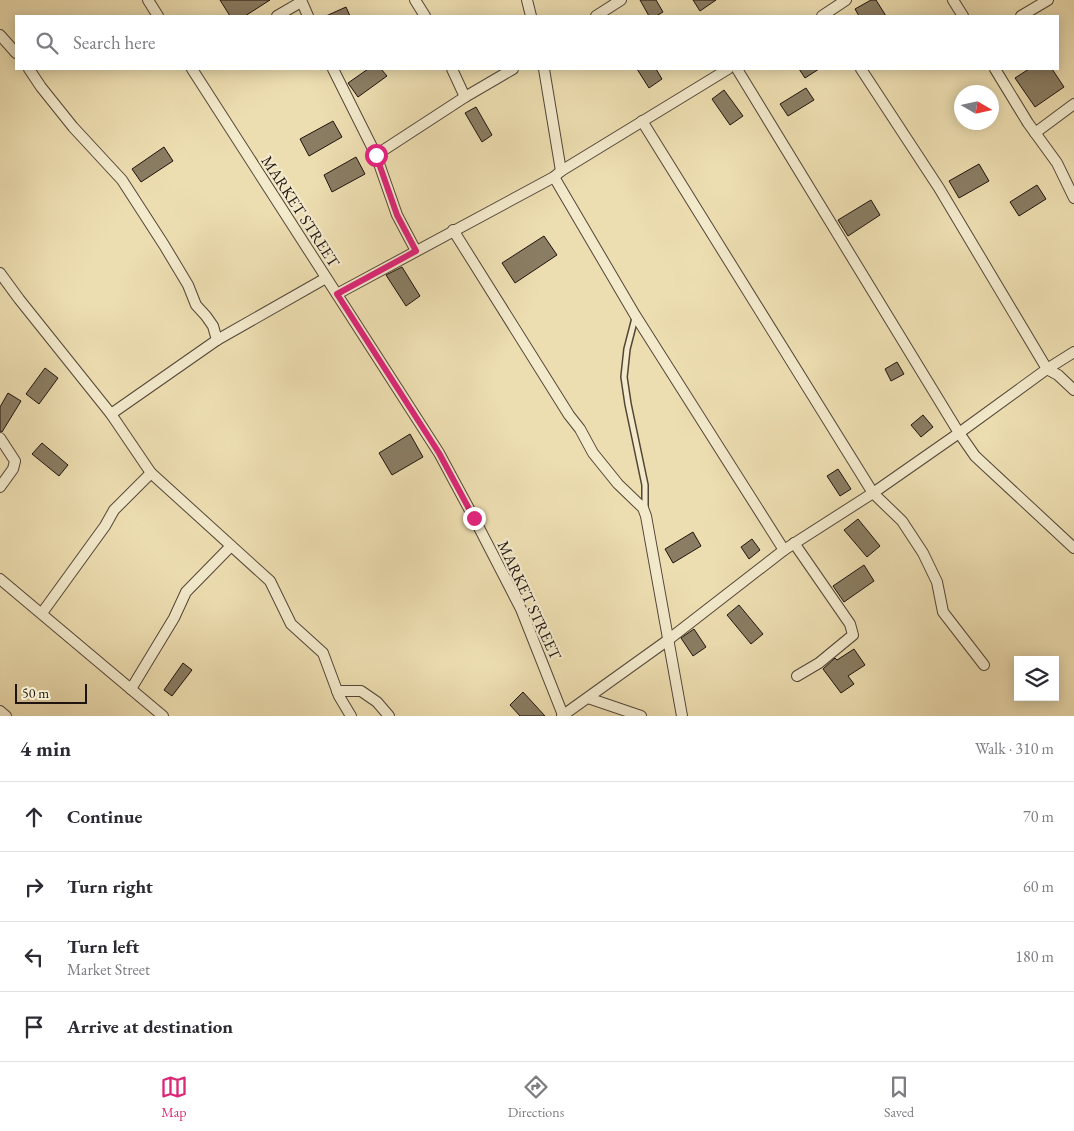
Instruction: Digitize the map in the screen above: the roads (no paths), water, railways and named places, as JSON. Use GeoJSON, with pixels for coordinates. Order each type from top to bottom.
{"type":"FeatureCollection","features":[{"type":"Feature","properties":{"kind":"street"},"geometry":{"type":"LineString","coordinates":[[148,0],[157,15]]}},
{"type":"Feature","properties":{"kind":"street"},"geometry":{"type":"LineString","coordinates":[[416,0],[424,15]]}},
{"type":"Feature","properties":{"kind":"street"},"geometry":{"type":"LineString","coordinates":[[527,0],[531,15]]}},
{"type":"Feature","properties":{"kind":"street"},"geometry":{"type":"LineString","coordinates":[[598,15],[622,0]]}},
{"type":"Feature","properties":{"kind":"street"},"geometry":{"type":"LineString","coordinates":[[826,15],[846,0]]}},
{"type":"Feature","properties":{"kind":"street"},"geometry":{"type":"LineString","coordinates":[[953,0],[962,15]]}},
{"type":"Feature","properties":{"kind":"street"},"geometry":{"type":"LineString","coordinates":[[1023,15],[1048,0]]}},
{"type":"Feature","properties":{"kind":"street"},"geometry":{"type":"LineString","coordinates":[[278,15],[301,1],[308,15]]}},
{"type":"Feature","properties":{"kind":"street"},"geometry":{"type":"LineString","coordinates":[[0,35],[15,53]]}},
{"type":"Feature","properties":{"kind":"street"},"geometry":{"type":"LineString","coordinates":[[30,70],[73,127],[122,180],[188,285],[196,306],[213,326],[217,340]]}},
{"type":"Feature","properties":{"kind":"street","name":"MARKET STREET"},"geometry":{"type":"LineString","coordinates":[[193,70],[439,453],[521,609],[563,715]]}},
{"type":"Feature","properties":{"kind":"street"},"geometry":{"type":"LineString","coordinates":[[334,70],[376,155],[397,215],[416,251]]}},
{"type":"Feature","properties":{"kind":"street"},"geometry":{"type":"LineString","coordinates":[[452,70],[464,97]]}},
{"type":"Feature","properties":{"kind":"street"},"geometry":{"type":"LineString","coordinates":[[376,155],[464,97],[510,70]]}},
{"type":"Feature","properties":{"kind":"street"},"geometry":{"type":"LineString","coordinates":[[544,70],[558,174],[635,316],[784,550]]}},
{"type":"Feature","properties":{"kind":"street"},"geometry":{"type":"LineString","coordinates":[[337,294],[558,174],[726,70]]}},
{"type":"Feature","properties":{"kind":"street"},"geometry":{"type":"LineString","coordinates":[[738,70],[959,433],[975,456],[1074,548]]}},
{"type":"Feature","properties":{"kind":"street"},"geometry":{"type":"LineString","coordinates":[[863,70],[939,188],[1048,369],[1058,375],[1074,390]]}},
{"type":"Feature","properties":{"kind":"street"},"geometry":{"type":"LineString","coordinates":[[996,70],[1056,163],[1074,198]]}},
{"type":"Feature","properties":{"kind":"street"},"geometry":{"type":"LineString","coordinates":[[1035,133],[1074,104]]}},
{"type":"Feature","properties":{"kind":"street"},"geometry":{"type":"LineString","coordinates":[[642,121],[873,493],[902,520],[923,553],[937,582],[943,612],[984,665]]}},
{"type":"Feature","properties":{"kind":"street"},"geometry":{"type":"LineString","coordinates":[[453,230],[568,415],[580,429],[593,453],[618,484],[643,508],[682,716]]}},
{"type":"Feature","properties":{"kind":"street"},"geometry":{"type":"LineString","coordinates":[[0,273],[111,414],[151,473],[270,581],[291,624],[323,653],[337,691],[351,716]]}},
{"type":"Feature","properties":{"kind":"street"},"geometry":{"type":"LineString","coordinates":[[111,414],[217,340],[326,278]]}},
{"type":"Feature","properties":{"kind":"street"},"geometry":{"type":"LineString","coordinates":[[563,715],[668,640],[784,550],[873,493],[1074,352]]}},
{"type":"Feature","properties":{"kind":"street"},"geometry":{"type":"LineString","coordinates":[[0,438],[15,461],[0,487]]}},
{"type":"Feature","properties":{"kind":"street"},"geometry":{"type":"LineString","coordinates":[[42,614],[105,526],[114,510],[151,473]]}},
{"type":"Feature","properties":{"kind":"street"},"geometry":{"type":"LineString","coordinates":[[794,543],[850,624],[853,635],[820,663],[798,676]]}},
{"type":"Feature","properties":{"kind":"street"},"geometry":{"type":"LineString","coordinates":[[131,689],[174,618],[186,592],[231,546]]}},
{"type":"Feature","properties":{"kind":"street"},"geometry":{"type":"LineString","coordinates":[[0,579],[164,716]]}},
{"type":"Feature","properties":{"kind":"street"},"geometry":{"type":"LineString","coordinates":[[337,691],[361,691],[377,702],[389,716]]}},
{"type":"Feature","properties":{"kind":"street"},"geometry":{"type":"LineString","coordinates":[[588,698],[641,716]]}},
{"type":"Feature","properties":{"kind":"street"},"geometry":{"type":"LineString","coordinates":[[0,711],[6,716]]}},
{"type":"Feature","properties":{"kind":"lane"},"geometry":{"type":"LineString","coordinates":[[635,316],[627,349],[624,377],[645,485],[646,516]]}}]}
